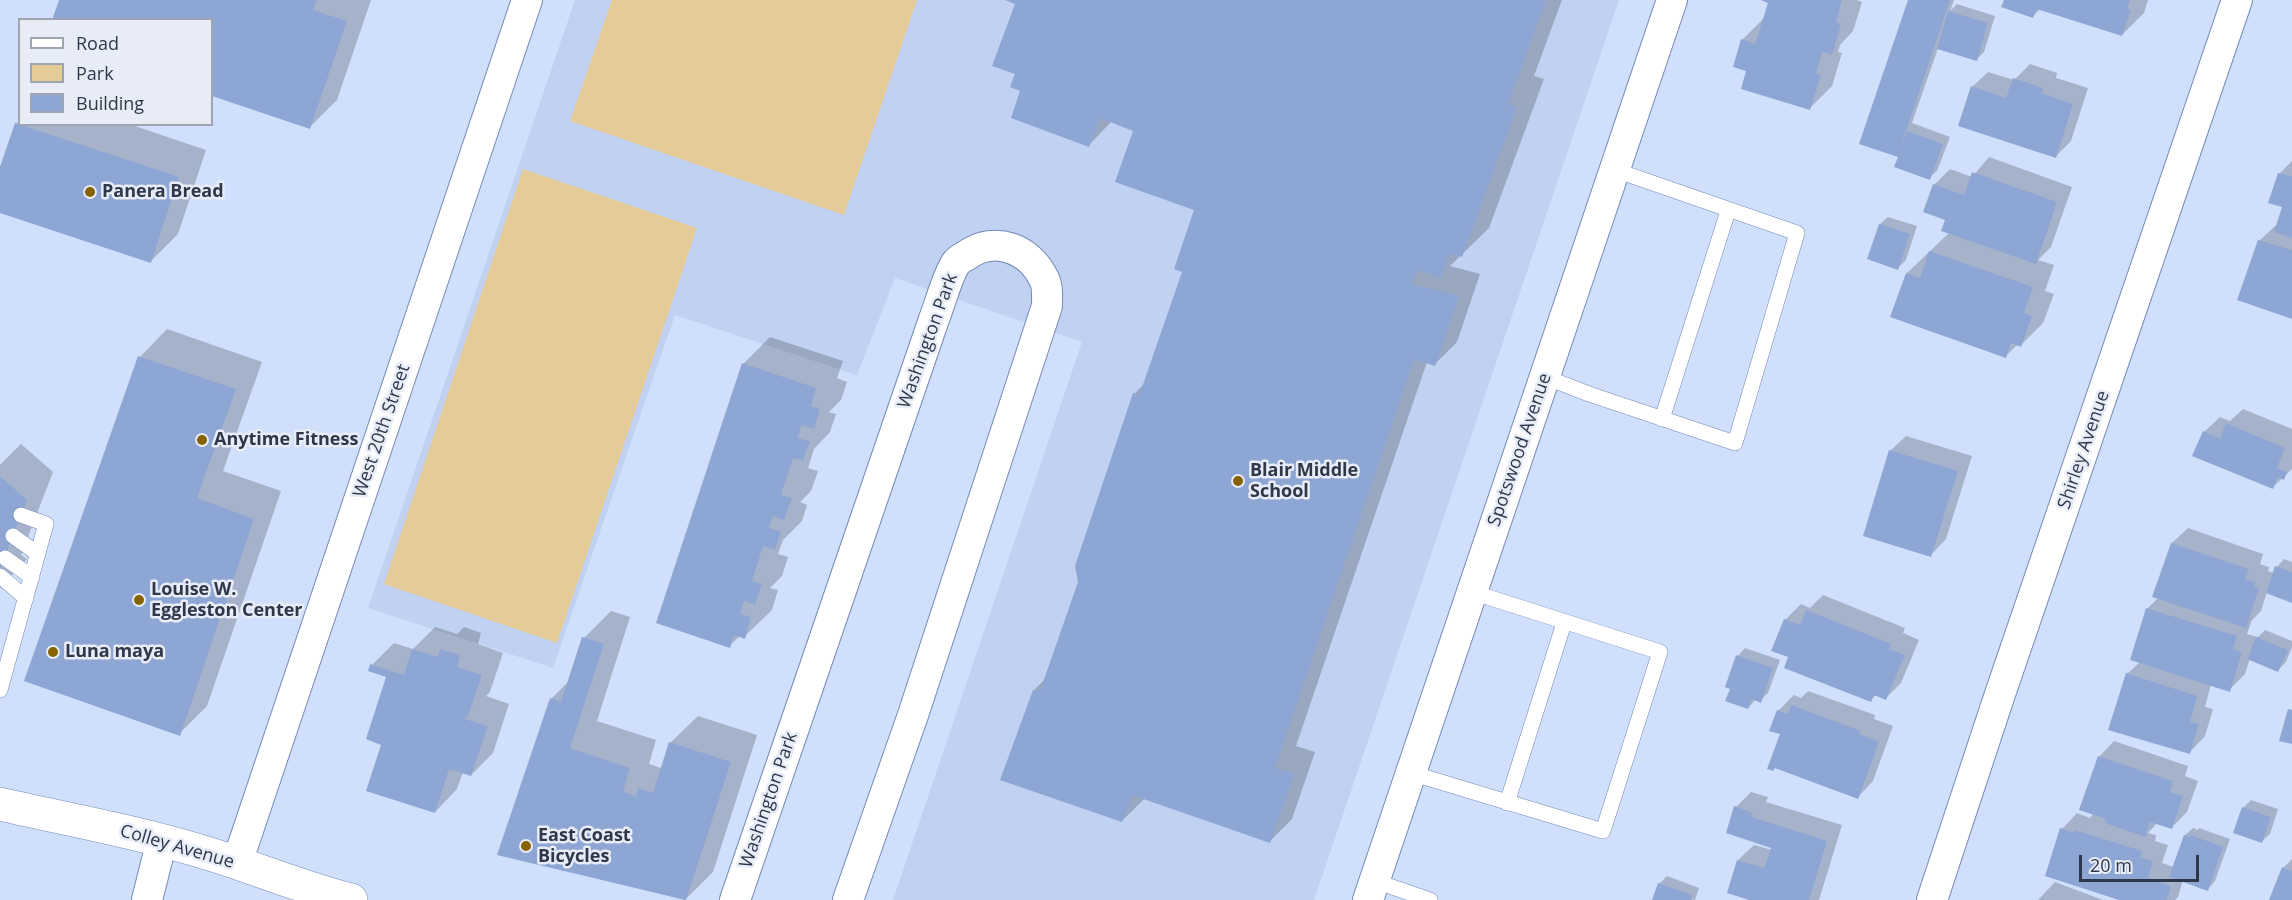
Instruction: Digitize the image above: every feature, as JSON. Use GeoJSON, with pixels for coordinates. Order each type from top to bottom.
{"type":"FeatureCollection","features":[{"type":"Feature","properties":{"kind":"main road","name":"Colley Avenue"},"geometry":{"type":"LineString","coordinates":[[0,804],[162,840],[237,863],[307,889],[351,900]]}},
{"type":"Feature","properties":{"kind":"street","name":"West 20th Street"},"geometry":{"type":"LineString","coordinates":[[237,863],[527,0]]}},
{"type":"Feature","properties":{"kind":"street","name":"Spotswood Avenue"},"geometry":{"type":"LineString","coordinates":[[1372,890],[1672,0]]}},
{"type":"Feature","properties":{"kind":"street","name":"Shirley Avenue"},"geometry":{"type":"LineString","coordinates":[[1932,900],[2237,0]]}},
{"type":"Feature","properties":{"kind":"street","name":"Washington Park"},"geometry":{"type":"LineString","coordinates":[[735,900],[934,319],[953,270],[957,262],[971,252],[987,245],[1006,246],[1023,253],[1036,265],[1046,281],[1047,306],[914,716],[848,900]]}},
{"type":"Feature","properties":{"kind":"street"},"geometry":{"type":"LineString","coordinates":[[147,900],[162,840]]}},
{"type":"Feature","properties":{"kind":"lane"},"geometry":{"type":"LineString","coordinates":[[1545,377],[1735,443],[1797,233],[1614,170]]}},
{"type":"Feature","properties":{"kind":"lane"},"geometry":{"type":"LineString","coordinates":[[1662,419],[1728,211]]}},
{"type":"Feature","properties":{"kind":"lane"},"geometry":{"type":"LineString","coordinates":[[0,690],[46,524],[21,515]]}},
{"type":"Feature","properties":{"kind":"lane"},"geometry":{"type":"LineString","coordinates":[[13,536],[38,554]]}},
{"type":"Feature","properties":{"kind":"lane"},"geometry":{"type":"LineString","coordinates":[[5,558],[32,577]]}},
{"type":"Feature","properties":{"kind":"lane"},"geometry":{"type":"LineString","coordinates":[[0,576],[26,598]]}},
{"type":"Feature","properties":{"kind":"lane"},"geometry":{"type":"LineString","coordinates":[[1411,773],[1603,831],[1660,652],[1472,592]]}},
{"type":"Feature","properties":{"kind":"lane"},"geometry":{"type":"LineString","coordinates":[[1507,803],[1564,622]]}},
{"type":"Feature","properties":{"kind":"lane"},"geometry":{"type":"LineString","coordinates":[[1372,890],[1430,900]]}},
{"type":"Feature","properties":{"kind":"shaded area","name":"Blair Middle School"},"geometry":{"type":"Polygon","coordinates":[[[575,0],[1619,0],[1314,900],[893,900],[1082,342],[895,278],[857,375],[675,315],[553,668],[368,608],[575,0]]]}},
{"type":"Feature","properties":{"kind":"green space"},"geometry":{"type":"Polygon","coordinates":[[[612,0],[917,0],[844,215],[570,121],[612,0]]]}},
{"type":"Feature","properties":{"kind":"green space"},"geometry":{"type":"Polygon","coordinates":[[[523,169],[697,228],[557,643],[384,584],[523,169]]]}},
{"type":"Feature","properties":{"kind":"building"},"geometry":{"type":"Polygon","coordinates":[[[59,0],[317,0],[313,10],[347,21],[310,129],[213,96],[213,18],[53,18],[59,0]]]}},
{"type":"Feature","properties":{"kind":"building"},"geometry":{"type":"Polygon","coordinates":[[[1005,0],[1546,0],[1508,104],[1517,107],[1462,257],[1450,253],[1441,278],[1417,270],[1412,284],[1459,296],[1435,366],[1414,359],[1275,768],[1294,774],[1270,843],[1132,795],[1122,822],[1000,780],[1033,690],[1040,691],[1078,582],[1075,566],[1133,393],[1139,396],[1182,272],[1174,269],[1194,210],[1115,182],[1133,131],[1100,118],[1089,147],[1011,118],[1020,91],[1010,87],[1015,74],[992,66],[1015,4],[1005,0]]]}},
{"type":"Feature","properties":{"kind":"building"},"geometry":{"type":"Polygon","coordinates":[[[1761,0],[1842,0],[1836,22],[1841,24],[1832,55],[1822,52],[1816,74],[1821,75],[1810,110],[1741,89],[1746,71],[1733,67],[1741,39],[1755,44],[1768,3],[1761,0]]]}},
{"type":"Feature","properties":{"kind":"building"},"geometry":{"type":"Polygon","coordinates":[[[1908,0],[1950,0],[1898,155],[1907,131],[1943,144],[1930,180],[1894,167],[1898,157],[1859,144],[1908,0]]]}},
{"type":"Feature","properties":{"kind":"building"},"geometry":{"type":"Polygon","coordinates":[[[2004,0],[2130,0],[2127,10],[2131,10],[2122,36],[2037,9],[2033,18],[2001,7],[2004,0]]]}},
{"type":"Feature","properties":{"kind":"building"},"geometry":{"type":"Polygon","coordinates":[[[1948,11],[1988,23],[1977,61],[1937,49],[1948,11]]]}},
{"type":"Feature","properties":{"kind":"building"},"geometry":{"type":"Polygon","coordinates":[[[2013,78],[2043,88],[2041,93],[2073,104],[2056,158],[1958,126],[1971,86],[2006,98],[2013,78]]]}},
{"type":"Feature","properties":{"kind":"building"},"geometry":{"type":"Polygon","coordinates":[[[15,123],[18,126],[24,126],[179,177],[151,263],[0,213],[0,167],[15,123]]]}},
{"type":"Feature","properties":{"kind":"building"},"geometry":{"type":"Polygon","coordinates":[[[1972,172],[2057,202],[2036,264],[1941,231],[1945,220],[1923,212],[1933,184],[1964,195],[1972,172]]]}},
{"type":"Feature","properties":{"kind":"building"},"geometry":{"type":"Polygon","coordinates":[[[2278,173],[2292,176],[2292,238],[2274,232],[2282,207],[2268,203],[2278,173]]]}},
{"type":"Feature","properties":{"kind":"building"},"geometry":{"type":"Polygon","coordinates":[[[1879,224],[1910,234],[1898,270],[1867,259],[1879,224]]]}},
{"type":"Feature","properties":{"kind":"building"},"geometry":{"type":"Polygon","coordinates":[[[2258,240],[2292,250],[2292,319],[2237,300],[2258,240]]]}},
{"type":"Feature","properties":{"kind":"building"},"geometry":{"type":"Polygon","coordinates":[[[1929,251],[2033,287],[2024,313],[2032,316],[2021,347],[2011,343],[2006,358],[1890,317],[1906,273],[1920,278],[1929,251]]]}},
{"type":"Feature","properties":{"kind":"building","name":"Louise W. Eggleston Center"},"geometry":{"type":"Polygon","coordinates":[[[138,356],[236,389],[197,498],[254,519],[180,736],[24,681],[138,356]]]}},
{"type":"Feature","properties":{"kind":"building"},"geometry":{"type":"Polygon","coordinates":[[[742,363],[816,388],[811,406],[820,409],[814,429],[802,425],[797,438],[810,441],[803,461],[793,458],[781,495],[792,498],[784,520],[773,516],[769,528],[781,532],[775,550],[763,546],[752,581],[762,584],[755,605],[744,601],[740,614],[751,617],[745,639],[734,635],[730,648],[656,623],[742,363]]]}},
{"type":"Feature","properties":{"kind":"building"},"geometry":{"type":"Polygon","coordinates":[[[2226,423],[2285,448],[2277,468],[2287,472],[2284,480],[2278,477],[2273,489],[2192,456],[2203,431],[2220,439],[2226,423]]]}},
{"type":"Feature","properties":{"kind":"building"},"geometry":{"type":"Polygon","coordinates":[[[1889,450],[1958,471],[1931,557],[1863,536],[1889,450]]]}},
{"type":"Feature","properties":{"kind":"building"},"geometry":{"type":"Polygon","coordinates":[[[0,476],[27,500],[0,569],[0,476]]]}},
{"type":"Feature","properties":{"kind":"building"},"geometry":{"type":"Polygon","coordinates":[[[2171,543],[2249,569],[2245,579],[2255,582],[2254,586],[2259,588],[2246,628],[2152,597],[2171,543]]]}},
{"type":"Feature","properties":{"kind":"building"},"geometry":{"type":"Polygon","coordinates":[[[2275,566],[2292,572],[2292,603],[2266,593],[2275,566]]]}},
{"type":"Feature","properties":{"kind":"building"},"geometry":{"type":"Polygon","coordinates":[[[2146,608],[2237,636],[2233,649],[2242,652],[2230,692],[2130,660],[2146,608]]]}},
{"type":"Feature","properties":{"kind":"building"},"geometry":{"type":"Polygon","coordinates":[[[1806,610],[1891,644],[1889,649],[1905,655],[1886,700],[1874,695],[1871,702],[1784,668],[1788,657],[1771,651],[1784,619],[1800,625],[1806,610]]]}},
{"type":"Feature","properties":{"kind":"building"},"geometry":{"type":"Polygon","coordinates":[[[582,637],[604,644],[570,748],[630,768],[623,792],[636,796],[638,788],[653,793],[669,742],[731,762],[686,900],[497,855],[550,698],[561,702],[582,637]]]}},
{"type":"Feature","properties":{"kind":"building"},"geometry":{"type":"Polygon","coordinates":[[[2256,637],[2288,650],[2278,672],[2247,659],[2256,637]]]}},
{"type":"Feature","properties":{"kind":"building"},"geometry":{"type":"Polygon","coordinates":[[[412,649],[438,657],[440,649],[460,655],[457,667],[482,675],[465,719],[488,726],[471,776],[449,769],[435,813],[366,791],[381,745],[366,739],[386,677],[368,671],[370,664],[404,675],[412,649]]]}},
{"type":"Feature","properties":{"kind":"building"},"geometry":{"type":"Polygon","coordinates":[[[1736,655],[1773,668],[1761,703],[1752,699],[1748,709],[1725,701],[1730,689],[1725,687],[1736,655]]]}},
{"type":"Feature","properties":{"kind":"building"},"geometry":{"type":"Polygon","coordinates":[[[2126,673],[2197,696],[2190,722],[2199,724],[2190,754],[2108,730],[2126,673]]]}},
{"type":"Feature","properties":{"kind":"building"},"geometry":{"type":"Polygon","coordinates":[[[1791,705],[1861,731],[1859,734],[1879,742],[1858,799],[1775,768],[1773,771],[1767,769],[1780,734],[1769,731],[1777,710],[1788,714],[1791,705]]]}},
{"type":"Feature","properties":{"kind":"building"},"geometry":{"type":"Polygon","coordinates":[[[2288,709],[2292,710],[2292,744],[2279,741],[2288,709]]]}},
{"type":"Feature","properties":{"kind":"building"},"geometry":{"type":"Polygon","coordinates":[[[2098,756],[2173,781],[2170,792],[2183,796],[2172,829],[2150,822],[2145,837],[2105,823],[2106,819],[2079,810],[2098,756]]]}},
{"type":"Feature","properties":{"kind":"building"},"geometry":{"type":"Polygon","coordinates":[[[1734,806],[1753,813],[1752,817],[1827,841],[1809,900],[1749,900],[1727,893],[1737,860],[1764,868],[1771,848],[1726,833],[1734,806]]]}},
{"type":"Feature","properties":{"kind":"building"},"geometry":{"type":"Polygon","coordinates":[[[2242,807],[2271,817],[2262,843],[2233,833],[2242,807]]]}},
{"type":"Feature","properties":{"kind":"building"},"geometry":{"type":"Polygon","coordinates":[[[2060,828],[2075,833],[2075,830],[2142,851],[2140,857],[2153,861],[2148,878],[2171,886],[2167,900],[2119,900],[2045,876],[2060,828]]]}},
{"type":"Feature","properties":{"kind":"building"},"geometry":{"type":"Polygon","coordinates":[[[2184,835],[2190,837],[2191,835],[2223,847],[2208,891],[2169,877],[2184,835]]]}},
{"type":"Feature","properties":{"kind":"building"},"geometry":{"type":"Polygon","coordinates":[[[2282,867],[2292,871],[2292,900],[2269,900],[2282,867]]]}},
{"type":"Feature","properties":{"kind":"building"},"geometry":{"type":"Polygon","coordinates":[[[1658,883],[1692,895],[1691,900],[1652,900],[1658,883]]]}},
{"type":"Feature","properties":{"kind":"place","name":"Panera Bread"},"geometry":{"type":"Point","coordinates":[90,192]}},
{"type":"Feature","properties":{"kind":"place","name":"Anytime Fitness"},"geometry":{"type":"Point","coordinates":[202,440]}},
{"type":"Feature","properties":{"kind":"place","name":"Blair Middle School"},"geometry":{"type":"Point","coordinates":[1238,481]}},
{"type":"Feature","properties":{"kind":"place","name":"Louise W. Eggleston Center"},"geometry":{"type":"Point","coordinates":[139,600]}},
{"type":"Feature","properties":{"kind":"place","name":"Luna maya"},"geometry":{"type":"Point","coordinates":[53,652]}},
{"type":"Feature","properties":{"kind":"place","name":"East Coast Bicycles"},"geometry":{"type":"Point","coordinates":[526,846]}}]}
